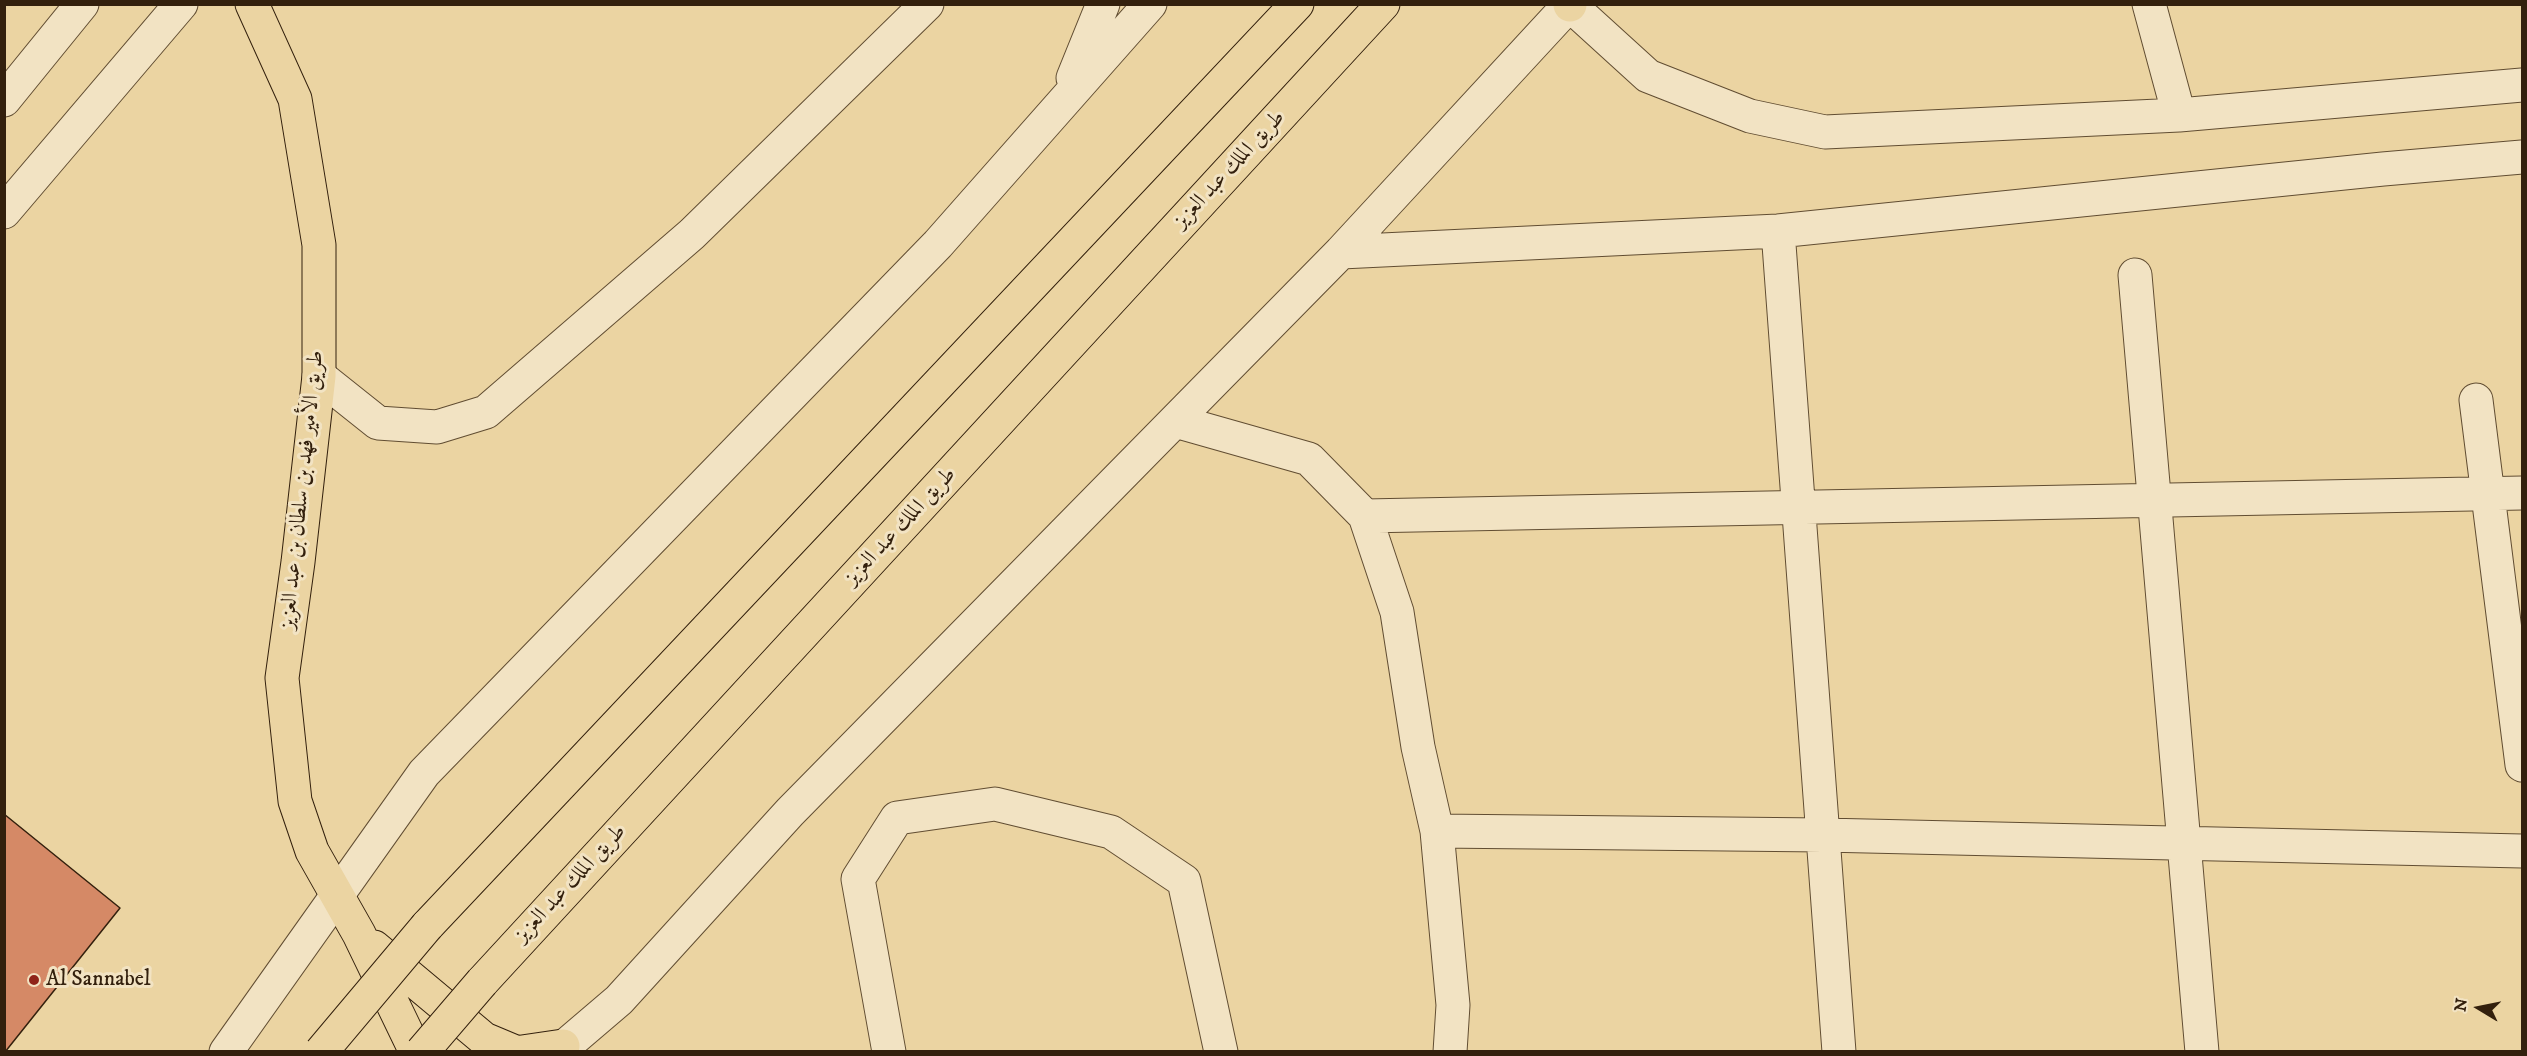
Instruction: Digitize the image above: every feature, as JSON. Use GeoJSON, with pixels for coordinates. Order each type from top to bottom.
{"type":"FeatureCollection","features":[{"type":"Feature","properties":{"kind":"main road","name":"طريق الأمير فهد بن سلطان بن عبد العزيز"},"geometry":{"type":"LineString","coordinates":[[252,4],[295,99],[319,245],[319,376],[282,678],[295,801],[312,851],[359,934]]}},
{"type":"Feature","properties":{"kind":"main road"},"geometry":{"type":"LineString","coordinates":[[321,1052],[427,926],[1297,4]]}},
{"type":"Feature","properties":{"kind":"main road","name":"طريق الملك عبد العزيز"},"geometry":{"type":"LineString","coordinates":[[422,1052],[482,982],[1380,7]]}},
{"type":"Feature","properties":{"kind":"main road"},"geometry":{"type":"LineString","coordinates":[[359,934],[416,1052]]}},
{"type":"Feature","properties":{"kind":"main road"},"geometry":{"type":"LineString","coordinates":[[359,934],[484,1039],[515,1052]]}},
{"type":"Feature","properties":{"kind":"main road"},"geometry":{"type":"LineString","coordinates":[[522,1052],[560,1049]]}},
{"type":"Feature","properties":{"kind":"street"},"geometry":{"type":"LineString","coordinates":[[4,100],[82,4]]}},
{"type":"Feature","properties":{"kind":"street"},"geometry":{"type":"LineString","coordinates":[[4,212],[181,4]]}},
{"type":"Feature","properties":{"kind":"street"},"geometry":{"type":"LineString","coordinates":[[319,376],[378,423],[437,427],[486,412],[692,234],[927,4]]}},
{"type":"Feature","properties":{"kind":"street"},"geometry":{"type":"LineString","coordinates":[[1064,101],[1102,4]]}},
{"type":"Feature","properties":{"kind":"street"},"geometry":{"type":"LineString","coordinates":[[226,1052],[424,773],[938,244],[1150,4]]}},
{"type":"Feature","properties":{"kind":"street"},"geometry":{"type":"LineString","coordinates":[[2149,4],[2179,115]]}},
{"type":"Feature","properties":{"kind":"street"},"geometry":{"type":"LineString","coordinates":[[560,1049],[619,1000],[790,812],[1341,252],[1570,5],[1648,76],[1750,116],[1826,132],[2179,115],[2523,85]]}},
{"type":"Feature","properties":{"kind":"street"},"geometry":{"type":"LineString","coordinates":[[1341,252],[1778,231],[2383,169],[2523,157]]}},
{"type":"Feature","properties":{"kind":"street"},"geometry":{"type":"LineString","coordinates":[[1778,231],[1839,1052]]}},
{"type":"Feature","properties":{"kind":"street"},"geometry":{"type":"LineString","coordinates":[[2135,275],[2202,1052]]}},
{"type":"Feature","properties":{"kind":"street"},"geometry":{"type":"LineString","coordinates":[[2476,400],[2523,765]]}},
{"type":"Feature","properties":{"kind":"street"},"geometry":{"type":"LineString","coordinates":[[1175,421],[1309,459],[1365,516],[1397,612],[1418,747],[1437,831],[1453,1005],[1450,1052]]}},
{"type":"Feature","properties":{"kind":"street"},"geometry":{"type":"LineString","coordinates":[[1365,516],[2523,492]]}},
{"type":"Feature","properties":{"kind":"street"},"geometry":{"type":"LineString","coordinates":[[888,1052],[858,879],[897,818],[995,804],[1111,832],[1184,881],[1221,1052]]}},
{"type":"Feature","properties":{"kind":"street"},"geometry":{"type":"LineString","coordinates":[[1437,831],[1823,835],[2523,851]]}},
{"type":"Feature","properties":{"kind":"building","name":"Al Sannabel"},"geometry":{"type":"Polygon","coordinates":[[[4,814],[120,908],[5,1052],[4,1052],[4,814]]]}},
{"type":"Feature","properties":{"kind":"place","name":"Al Sannabel"},"geometry":{"type":"Point","coordinates":[34,980]}}]}
